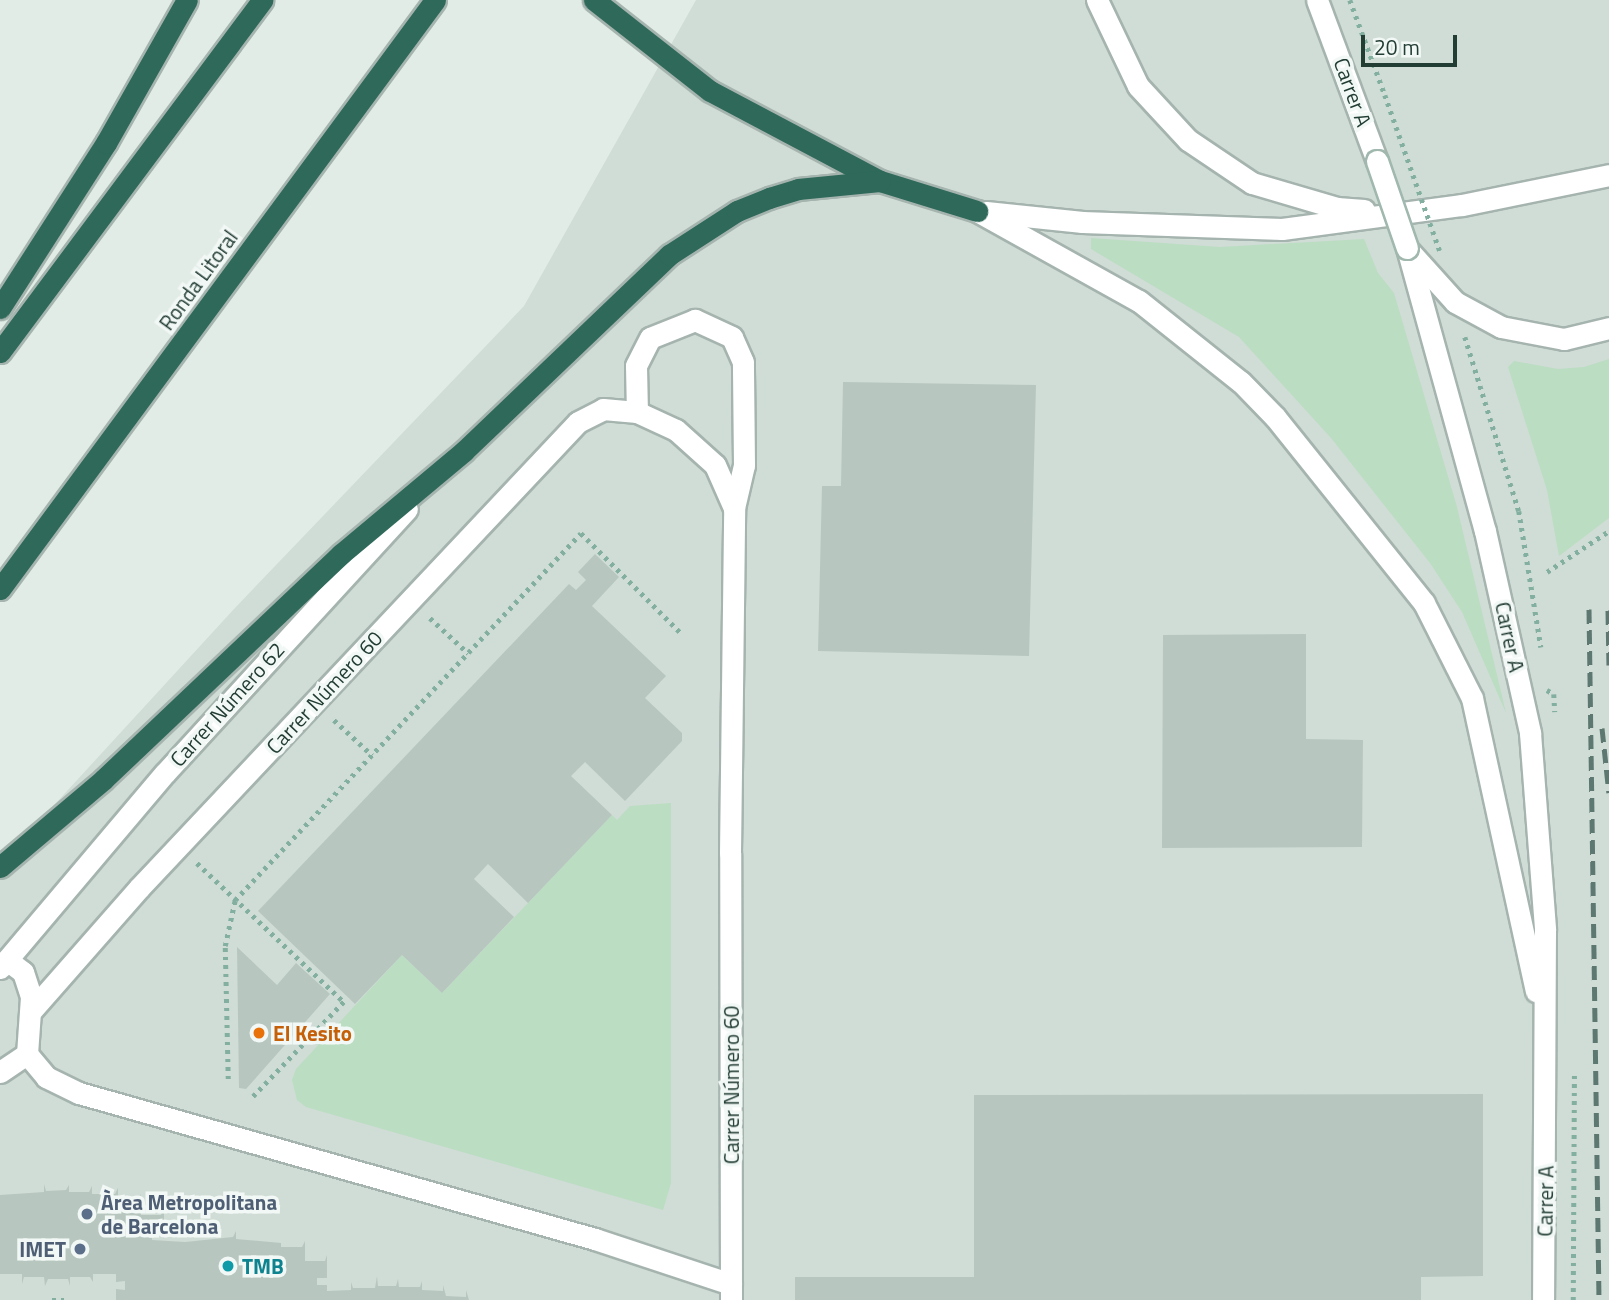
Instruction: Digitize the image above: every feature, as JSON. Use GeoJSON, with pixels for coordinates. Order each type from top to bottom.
{"type":"FeatureCollection","features":[{"type":"Feature","properties":{"kind":"highway"},"geometry":{"type":"LineString","coordinates":[[0,308],[106,143],[187,0]]}},
{"type":"Feature","properties":{"kind":"highway"},"geometry":{"type":"LineString","coordinates":[[0,352],[262,0]]}},
{"type":"Feature","properties":{"kind":"highway","name":"Ronda Litoral"},"geometry":{"type":"LineString","coordinates":[[0,589],[435,0]]}},
{"type":"Feature","properties":{"kind":"highway"},"geometry":{"type":"LineString","coordinates":[[594,0],[710,91],[880,181],[977,211]]}},
{"type":"Feature","properties":{"kind":"highway"},"geometry":{"type":"LineString","coordinates":[[0,867],[104,779],[341,554],[464,451],[669,255],[737,211],[798,189],[880,181]]}},
{"type":"Feature","properties":{"kind":"street"},"geometry":{"type":"LineString","coordinates":[[1097,0],[1118,53],[1138,86],[1188,140],[1224,167],[1252,183],[1337,208],[1410,213]]}},
{"type":"Feature","properties":{"kind":"street","name":"Carrer A"},"geometry":{"type":"LineString","coordinates":[[1318,0],[1407,247],[1485,531],[1530,733],[1539,813],[1547,1050],[1543,1300]]}},
{"type":"Feature","properties":{"kind":"street"},"geometry":{"type":"LineString","coordinates":[[977,211],[1229,229],[1282,229],[1410,213],[1609,176]]}},
{"type":"Feature","properties":{"kind":"street"},"geometry":{"type":"LineString","coordinates":[[977,211],[1139,301],[1241,382],[1275,417],[1424,603],[1472,698],[1547,1050]]}},
{"type":"Feature","properties":{"kind":"street"},"geometry":{"type":"LineString","coordinates":[[1407,247],[1455,302],[1501,327],[1564,339],[1609,328]]}},
{"type":"Feature","properties":{"kind":"street","name":"Carrer Número 60"},"geometry":{"type":"LineString","coordinates":[[27,1054],[46,1077],[79,1093],[596,1239],[731,1292],[734,508],[744,465],[743,362],[732,337],[695,320],[650,338],[636,366],[637,412]]}},
{"type":"Feature","properties":{"kind":"street","name":"Carrer Número 60"},"geometry":{"type":"LineString","coordinates":[[31,1011],[139,888],[578,422],[603,409],[637,412],[676,430],[715,465],[734,508]]}},
{"type":"Feature","properties":{"kind":"street","name":"Carrer Número 62"},"geometry":{"type":"LineString","coordinates":[[3,964],[300,622],[464,451]]}},
{"type":"Feature","properties":{"kind":"street"},"geometry":{"type":"LineString","coordinates":[[0,1072],[27,1054],[31,1011],[23,972],[3,964]]}},
{"type":"Feature","properties":{"kind":"path","name":"Carrer A"},"geometry":{"type":"LineString","coordinates":[[1350,0],[1440,251]]}},
{"type":"Feature","properties":{"kind":"path","name":"Carrer A"},"geometry":{"type":"LineString","coordinates":[[1466,339],[1520,511],[1542,654]]}},
{"type":"Feature","properties":{"kind":"path"},"geometry":{"type":"LineString","coordinates":[[1547,572],[1609,531]]}},
{"type":"Feature","properties":{"kind":"path"},"geometry":{"type":"LineString","coordinates":[[228,1079],[225,946],[235,900],[581,533],[680,632]]}},
{"type":"Feature","properties":{"kind":"path"},"geometry":{"type":"LineString","coordinates":[[425,612],[468,653]]}},
{"type":"Feature","properties":{"kind":"path","name":"Carrer A"},"geometry":{"type":"LineString","coordinates":[[1545,679],[1547,691],[1554,694]]}},
{"type":"Feature","properties":{"kind":"path"},"geometry":{"type":"LineString","coordinates":[[328,715],[372,755]]}},
{"type":"Feature","properties":{"kind":"path"},"geometry":{"type":"LineString","coordinates":[[192,859],[344,1002],[252,1098]]}},
{"type":"Feature","properties":{"kind":"path"},"geometry":{"type":"LineString","coordinates":[[52,1300],[64,1300]]}},
{"type":"Feature","properties":{"kind":"shaded area"},"geometry":{"type":"Polygon","coordinates":[[[696,0],[1609,0],[1609,1300],[0,1300],[0,864],[234,609],[524,306],[696,0]]]}},
{"type":"Feature","properties":{"kind":"green space"},"geometry":{"type":"Polygon","coordinates":[[[1091,238],[1220,247],[1364,239],[1378,273],[1394,293],[1457,507],[1506,713],[1462,612],[1430,563],[1331,438],[1239,337],[1091,249],[1091,238]]]}},
{"type":"Feature","properties":{"kind":"green space"},"geometry":{"type":"Polygon","coordinates":[[[1609,359],[1609,518],[1559,556],[1547,490],[1508,367],[1514,361],[1558,369],[1584,367],[1609,359]]]}},
{"type":"Feature","properties":{"kind":"green space"},"geometry":{"type":"Polygon","coordinates":[[[671,803],[671,1183],[663,1210],[306,1107],[297,1100],[292,1080],[296,1069],[402,955],[442,993],[612,815],[617,820],[630,806],[671,803]]]}},
{"type":"Feature","properties":{"kind":"building"},"geometry":{"type":"Polygon","coordinates":[[[843,382],[1036,385],[1029,656],[818,651],[822,486],[841,486],[843,382]]]}},
{"type":"Feature","properties":{"kind":"building"},"geometry":{"type":"Polygon","coordinates":[[[595,554],[619,577],[592,606],[666,676],[645,698],[682,733],[682,741],[625,801],[585,762],[571,776],[612,815],[528,903],[488,864],[474,879],[514,917],[442,993],[402,955],[355,1004],[258,911],[569,584],[576,590],[586,580],[578,572],[595,554]]]}},
{"type":"Feature","properties":{"kind":"building"},"geometry":{"type":"Polygon","coordinates":[[[1306,634],[1306,739],[1363,740],[1362,847],[1162,848],[1163,635],[1306,634]]]}},
{"type":"Feature","properties":{"kind":"building"},"geometry":{"type":"Polygon","coordinates":[[[237,947],[277,985],[296,963],[330,994],[246,1089],[239,1088],[237,947]]]}},
{"type":"Feature","properties":{"kind":"building"},"geometry":{"type":"Polygon","coordinates":[[[1483,1094],[1483,1276],[1421,1277],[1421,1300],[795,1300],[795,1277],[974,1277],[974,1095],[1483,1094]]]}},
{"type":"Feature","properties":{"kind":"building"},"geometry":{"type":"Polygon","coordinates":[[[44,1184],[46,1191],[66,1190],[69,1185],[69,1192],[89,1192],[92,1186],[92,1194],[115,1194],[118,1188],[118,1202],[138,1202],[141,1194],[141,1215],[161,1215],[164,1208],[164,1239],[161,1230],[152,1230],[152,1240],[185,1242],[233,1237],[236,1231],[236,1239],[281,1243],[281,1247],[302,1247],[305,1241],[305,1261],[325,1261],[327,1255],[327,1278],[317,1278],[317,1285],[327,1285],[327,1291],[351,1290],[351,1282],[353,1288],[375,1288],[377,1276],[378,1286],[396,1286],[398,1279],[399,1287],[420,1287],[422,1281],[422,1290],[443,1291],[443,1285],[446,1296],[466,1297],[466,1290],[469,1300],[116,1300],[116,1289],[125,1290],[125,1281],[116,1282],[116,1274],[93,1274],[93,1282],[90,1277],[70,1277],[70,1286],[68,1279],[48,1279],[45,1286],[44,1277],[24,1277],[22,1284],[22,1274],[0,1274],[0,1195],[44,1192],[44,1184]]]}},
{"type":"Feature","properties":{"kind":"railway"},"geometry":{"type":"LineString","coordinates":[[1589,609],[1599,1300]]}},
{"type":"Feature","properties":{"kind":"railway"},"geometry":{"type":"LineString","coordinates":[[1608,610],[1609,665]]}},
{"type":"Feature","properties":{"kind":"railway"},"geometry":{"type":"LineString","coordinates":[[1602,728],[1609,793]]}},
{"type":"Feature","properties":{"kind":"place","name":"El Kesito"},"geometry":{"type":"Point","coordinates":[259,1033]}},
{"type":"Feature","properties":{"kind":"place","name":"Àrea Metropolitana de Barcelona"},"geometry":{"type":"Point","coordinates":[87,1214]}},
{"type":"Feature","properties":{"kind":"place","name":"IMET"},"geometry":{"type":"Point","coordinates":[80,1249]}},
{"type":"Feature","properties":{"kind":"place","name":"TMB"},"geometry":{"type":"Point","coordinates":[228,1266]}}]}
